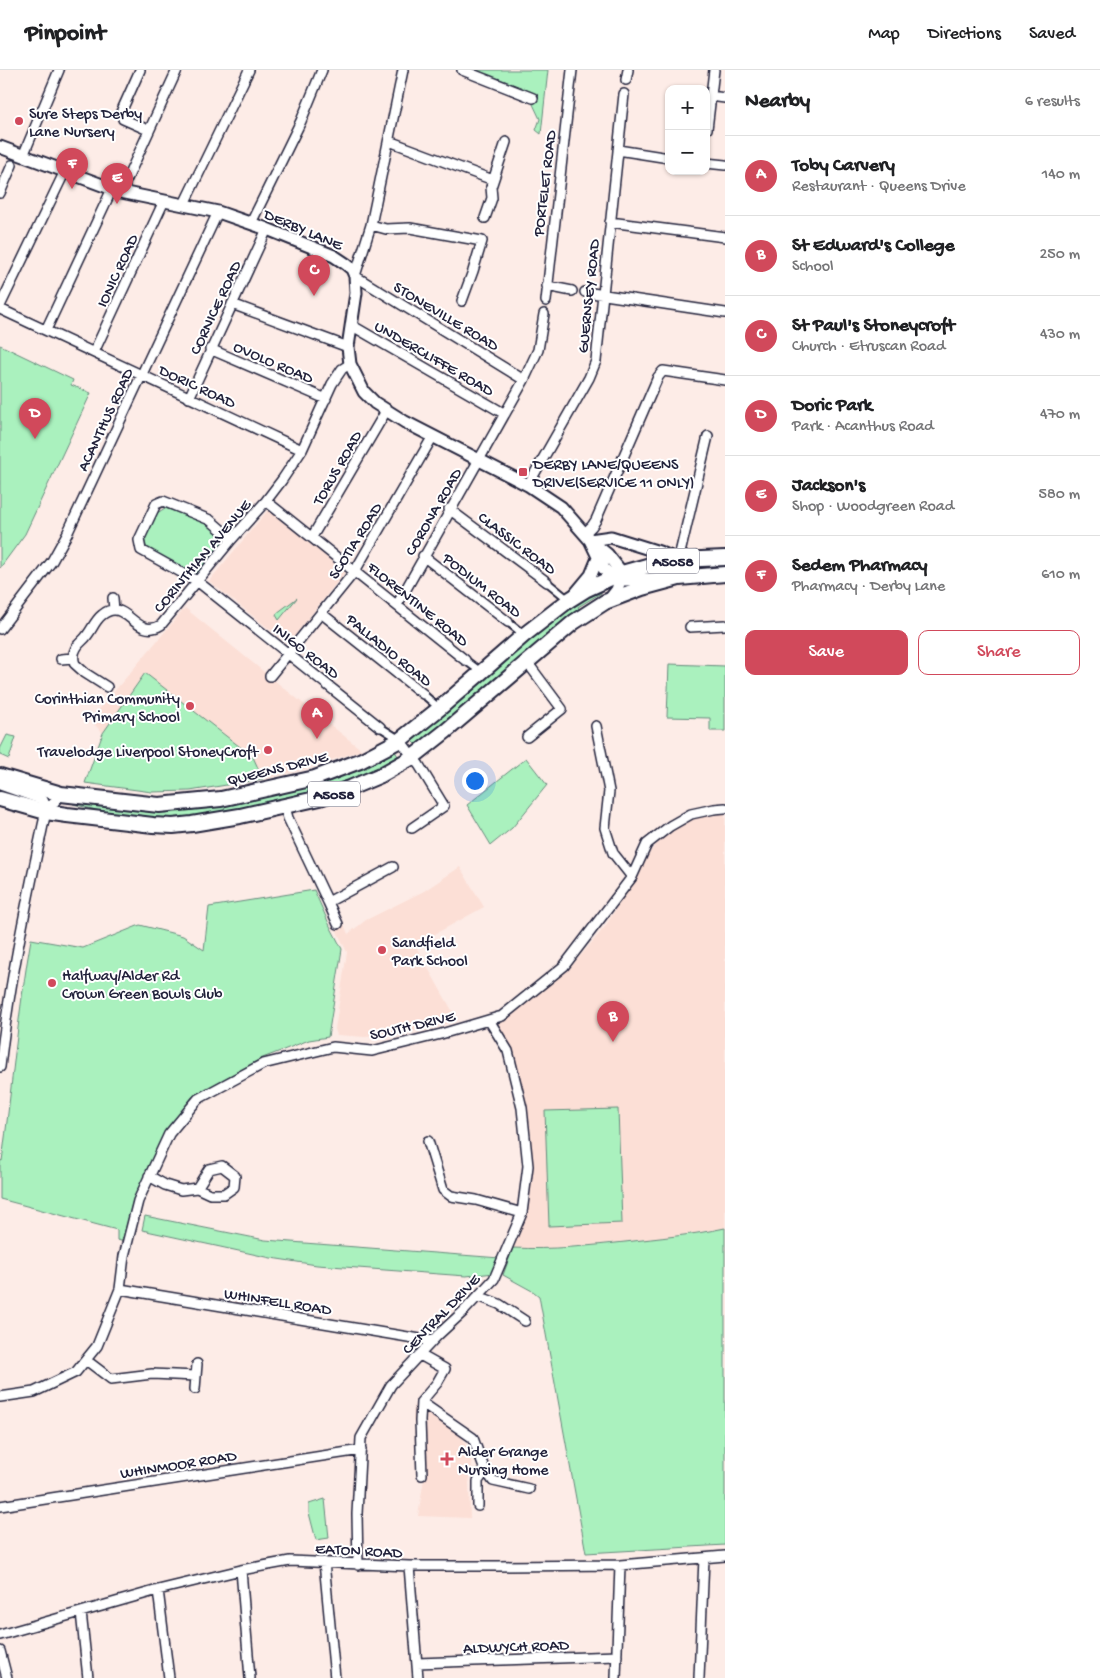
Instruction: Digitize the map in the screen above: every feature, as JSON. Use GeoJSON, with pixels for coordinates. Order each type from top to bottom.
{"type":"FeatureCollection","features":[{"type":"Feature","properties":{"kind":"highway","name":"QUEENS DRIVE"},"geometry":{"type":"LineString","coordinates":[[0,776],[34,788],[61,794],[159,805],[221,798],[315,778],[360,761],[400,740],[482,673],[524,635],[571,598],[618,576],[654,564],[679,560],[725,558]]}},
{"type":"Feature","properties":{"kind":"highway","name":"A5058"},"geometry":{"type":"LineString","coordinates":[[0,799],[46,812],[173,826],[285,807],[320,798],[381,775],[413,757],[574,622],[610,600],[642,588],[679,578],[725,574]]}},
{"type":"Feature","properties":{"kind":"street"},"geometry":{"type":"LineString","coordinates":[[22,156],[58,70]]}},
{"type":"Feature","properties":{"kind":"street"},"geometry":{"type":"LineString","coordinates":[[140,70],[122,110],[123,119],[148,130]]}},
{"type":"Feature","properties":{"kind":"street"},"geometry":{"type":"LineString","coordinates":[[46,330],[177,70]]}},
{"type":"Feature","properties":{"kind":"street"},"geometry":{"type":"LineString","coordinates":[[184,204],[249,70]]}},
{"type":"Feature","properties":{"kind":"street"},"geometry":{"type":"LineString","coordinates":[[250,223],[301,121],[322,70]]}},
{"type":"Feature","properties":{"kind":"street"},"geometry":{"type":"LineString","coordinates":[[403,70],[371,226],[355,276],[356,293],[348,347],[350,364],[364,392],[386,411],[528,485],[561,507],[589,538],[607,554],[618,576]]}},
{"type":"Feature","properties":{"kind":"street"},"geometry":{"type":"LineString","coordinates":[[462,70],[533,98]]}},
{"type":"Feature","properties":{"kind":"street","name":"PORTELET ROAD"},"geometry":{"type":"LineString","coordinates":[[546,301],[548,267],[572,70]]}},
{"type":"Feature","properties":{"kind":"street"},"geometry":{"type":"LineString","coordinates":[[626,80],[628,70]]}},
{"type":"Feature","properties":{"kind":"street"},"geometry":{"type":"LineString","coordinates":[[714,70],[710,96],[725,98]]}},
{"type":"Feature","properties":{"kind":"street","name":"GUERNSEY ROAD"},"geometry":{"type":"LineString","coordinates":[[528,485],[589,378],[596,361],[624,94]]}},
{"type":"Feature","properties":{"kind":"street"},"geometry":{"type":"LineString","coordinates":[[389,141],[493,180]]}},
{"type":"Feature","properties":{"kind":"street"},"geometry":{"type":"LineString","coordinates":[[485,218],[492,198],[491,187],[506,142]]}},
{"type":"Feature","properties":{"kind":"street","name":"DERBY LANE"},"geometry":{"type":"LineString","coordinates":[[0,147],[116,190],[218,212],[267,229],[334,256],[350,266],[355,276]]}},
{"type":"Feature","properties":{"kind":"street"},"geometry":{"type":"LineString","coordinates":[[618,150],[665,157]]}},
{"type":"Feature","properties":{"kind":"street"},"geometry":{"type":"LineString","coordinates":[[710,163],[725,165]]}},
{"type":"Feature","properties":{"kind":"street"},"geometry":{"type":"LineString","coordinates":[[0,193],[13,164]]}},
{"type":"Feature","properties":{"kind":"street"},"geometry":{"type":"LineString","coordinates":[[0,308],[65,171]]}},
{"type":"Feature","properties":{"kind":"street","name":"IONIC ROAD"},"geometry":{"type":"LineString","coordinates":[[94,352],[164,201]]}},
{"type":"Feature","properties":{"kind":"street","name":"ACANTHUS ROAD"},"geometry":{"type":"LineString","coordinates":[[0,629],[52,561],[67,534],[218,212]]}},
{"type":"Feature","properties":{"kind":"street"},"geometry":{"type":"LineString","coordinates":[[610,222],[725,237]]}},
{"type":"Feature","properties":{"kind":"street"},"geometry":{"type":"LineString","coordinates":[[371,226],[386,229],[410,228],[482,241],[462,301]]}},
{"type":"Feature","properties":{"kind":"street","name":"CORNICE ROAD"},"geometry":{"type":"LineString","coordinates":[[189,398],[267,229]]}},
{"type":"Feature","properties":{"kind":"street","name":"STONEVILLE ROAD"},"geometry":{"type":"LineString","coordinates":[[355,276],[524,380]]}},
{"type":"Feature","properties":{"kind":"street"},"geometry":{"type":"LineString","coordinates":[[548,286],[572,291]]}},
{"type":"Feature","properties":{"kind":"street"},"geometry":{"type":"LineString","coordinates":[[585,292],[725,313]]}},
{"type":"Feature","properties":{"kind":"street"},"geometry":{"type":"LineString","coordinates":[[232,304],[348,347]]}},
{"type":"Feature","properties":{"kind":"street","name":"DORIC ROAD"},"geometry":{"type":"LineString","coordinates":[[0,308],[302,450]]}},
{"type":"Feature","properties":{"kind":"street"},"geometry":{"type":"LineString","coordinates":[[479,460],[524,380],[538,350],[544,314]]}},
{"type":"Feature","properties":{"kind":"street","name":"UNDERCLIFFE ROAD"},"geometry":{"type":"LineString","coordinates":[[350,326],[505,414]]}},
{"type":"Feature","properties":{"kind":"street","name":"OVOLO ROAD"},"geometry":{"type":"LineString","coordinates":[[210,349],[326,399]]}},
{"type":"Feature","properties":{"kind":"street","name":"CORINTHIAN AVENUE"},"geometry":{"type":"LineString","coordinates":[[114,610],[127,614],[140,626],[153,629],[161,625],[266,501],[302,450],[332,384],[342,368],[350,364]]}},
{"type":"Feature","properties":{"kind":"street"},"geometry":{"type":"LineString","coordinates":[[618,576],[604,569],[589,538],[592,526],[654,384],[663,371],[725,380]]}},
{"type":"Feature","properties":{"kind":"street","name":"TORUS ROAD"},"geometry":{"type":"LineString","coordinates":[[312,538],[386,411]]}},
{"type":"Feature","properties":{"kind":"street","name":"SCOTIA ROAD"},"geometry":{"type":"LineString","coordinates":[[270,676],[355,571],[433,436]]}},
{"type":"Feature","properties":{"kind":"street"},"geometry":{"type":"LineString","coordinates":[[679,560],[708,436]]}},
{"type":"Feature","properties":{"kind":"street","name":"CORONA ROAD"},"geometry":{"type":"LineString","coordinates":[[397,605],[449,509],[479,460]]}},
{"type":"Feature","properties":{"kind":"street","name":"INIGO ROAD"},"geometry":{"type":"LineString","coordinates":[[232,539],[210,520],[163,501],[156,504],[139,540],[141,550],[197,581],[288,655],[380,727],[400,740]]}},
{"type":"Feature","properties":{"kind":"street","name":"FLORENTINE ROAD"},"geometry":{"type":"LineString","coordinates":[[266,501],[482,673]]}},
{"type":"Feature","properties":{"kind":"street","name":"CLASSIC ROAD"},"geometry":{"type":"LineString","coordinates":[[449,509],[571,598]]}},
{"type":"Feature","properties":{"kind":"street","name":"QUEENS DRIVE"},"geometry":{"type":"LineString","coordinates":[[589,538],[611,537],[679,560]]}},
{"type":"Feature","properties":{"kind":"street","name":"PODIUM ROAD"},"geometry":{"type":"LineString","coordinates":[[423,556],[524,635]]}},
{"type":"Feature","properties":{"kind":"street"},"geometry":{"type":"LineString","coordinates":[[571,598],[591,576],[598,558]]}},
{"type":"Feature","properties":{"kind":"street","name":"A5058"},"geometry":{"type":"LineString","coordinates":[[610,600],[618,576],[679,578]]}},
{"type":"Feature","properties":{"kind":"street"},"geometry":{"type":"LineString","coordinates":[[107,687],[78,668],[73,658],[78,644],[86,637],[101,615],[114,610],[113,598]]}},
{"type":"Feature","properties":{"kind":"street","name":"PALLADIO ROAD"},"geometry":{"type":"LineString","coordinates":[[321,613],[440,708]]}},
{"type":"Feature","properties":{"kind":"street"},"geometry":{"type":"LineString","coordinates":[[690,627],[725,625]]}},
{"type":"Feature","properties":{"kind":"street"},"geometry":{"type":"LineString","coordinates":[[61,659],[73,658]]}},
{"type":"Feature","properties":{"kind":"street"},"geometry":{"type":"LineString","coordinates":[[527,662],[562,709],[527,737]]}},
{"type":"Feature","properties":{"kind":"street"},"geometry":{"type":"LineString","coordinates":[[596,726],[609,791],[605,828],[613,853],[632,877]]}},
{"type":"Feature","properties":{"kind":"street"},"geometry":{"type":"LineString","coordinates":[[400,740],[444,806],[412,828]]}},
{"type":"Feature","properties":{"kind":"street"},"geometry":{"type":"LineString","coordinates":[[0,785],[43,800],[46,806],[20,932],[0,1068]]}},
{"type":"Feature","properties":{"kind":"street"},"geometry":{"type":"LineString","coordinates":[[46,812],[61,794]]}},
{"type":"Feature","properties":{"kind":"street"},"geometry":{"type":"LineString","coordinates":[[285,807],[288,818],[338,924]]}},
{"type":"Feature","properties":{"kind":"street","name":"SOUTH DRIVE"},"geometry":{"type":"LineString","coordinates":[[0,1397],[34,1392],[76,1372],[97,1346],[120,1289],[124,1256],[138,1201],[169,1134],[198,1099],[263,1064],[333,1046],[372,1051],[441,1034],[502,1016],[564,966],[632,877],[647,844],[670,826],[691,814],[725,808]]}},
{"type":"Feature","properties":{"kind":"street"},"geometry":{"type":"LineString","coordinates":[[328,902],[393,867]]}},
{"type":"Feature","properties":{"kind":"street","name":"CENTRAL DRIVE"},"geometry":{"type":"LineString","coordinates":[[358,1565],[357,1514],[362,1438],[391,1385],[432,1340],[464,1311],[494,1279],[522,1213],[528,1166],[522,1108],[508,1052],[489,1020]]}},
{"type":"Feature","properties":{"kind":"street"},"geometry":{"type":"LineString","coordinates":[[428,1142],[443,1190],[451,1196],[476,1200],[522,1213]]}},
{"type":"Feature","properties":{"kind":"street"},"geometry":{"type":"LineString","coordinates":[[149,1176],[164,1185],[181,1190],[196,1188]]}},
{"type":"Feature","properties":{"kind":"street","name":"WHINFELL ROAD"},"geometry":{"type":"LineString","coordinates":[[120,1289],[432,1340]]}},
{"type":"Feature","properties":{"kind":"street"},"geometry":{"type":"LineString","coordinates":[[478,1296],[498,1304],[525,1320]]}},
{"type":"Feature","properties":{"kind":"street"},"geometry":{"type":"LineString","coordinates":[[420,1355],[445,1369],[438,1383],[422,1402],[420,1421],[422,1475]]}},
{"type":"Feature","properties":{"kind":"street"},"geometry":{"type":"LineString","coordinates":[[86,1360],[111,1380],[152,1374],[196,1376]]}},
{"type":"Feature","properties":{"kind":"street"},"geometry":{"type":"LineString","coordinates":[[195,1389],[197,1364]]}},
{"type":"Feature","properties":{"kind":"street"},"geometry":{"type":"LineString","coordinates":[[422,1402],[473,1438],[486,1470],[493,1481],[530,1489]]}},
{"type":"Feature","properties":{"kind":"street","name":"WHINMOOR ROAD"},"geometry":{"type":"LineString","coordinates":[[0,1506],[361,1450]]}},
{"type":"Feature","properties":{"kind":"street"},"geometry":{"type":"LineString","coordinates":[[478,1506],[478,1480],[486,1470]]}},
{"type":"Feature","properties":{"kind":"street","name":"EATON ROAD"},"geometry":{"type":"LineString","coordinates":[[0,1635],[158,1590],[241,1570],[290,1561],[409,1566],[620,1565],[725,1556]]}},
{"type":"Feature","properties":{"kind":"street"},"geometry":{"type":"LineString","coordinates":[[699,1678],[704,1558]]}},
{"type":"Feature","properties":{"kind":"street"},"geometry":{"type":"LineString","coordinates":[[324,1562],[335,1678]]}},
{"type":"Feature","properties":{"kind":"street"},"geometry":{"type":"LineString","coordinates":[[616,1678],[620,1565]]}},
{"type":"Feature","properties":{"kind":"street"},"geometry":{"type":"LineString","coordinates":[[409,1566],[418,1678]]}},
{"type":"Feature","properties":{"kind":"street"},"geometry":{"type":"LineString","coordinates":[[241,1570],[250,1678]]}},
{"type":"Feature","properties":{"kind":"street"},"geometry":{"type":"LineString","coordinates":[[158,1590],[169,1678]]}},
{"type":"Feature","properties":{"kind":"street"},"geometry":{"type":"LineString","coordinates":[[82,1612],[88,1678]]}},
{"type":"Feature","properties":{"kind":"street"},"geometry":{"type":"LineString","coordinates":[[0,1651],[7,1678]]}},
{"type":"Feature","properties":{"kind":"street","name":"ALDWYCH ROAD"},"geometry":{"type":"LineString","coordinates":[[417,1663],[617,1656]]}},
{"type":"Feature","properties":{"kind":"shaded area"},"geometry":{"type":"Polygon","coordinates":[[[268,510],[345,572],[288,644],[209,581],[268,510]]]}},
{"type":"Feature","properties":{"kind":"shaded area","name":"Corinthian Community Primary School"},"geometry":{"type":"Polygon","coordinates":[[[185,608],[362,750],[301,770],[263,779],[190,791],[152,792],[85,783],[103,733],[90,720],[185,608]]]}},
{"type":"Feature","properties":{"kind":"shaded area"},"geometry":{"type":"Polygon","coordinates":[[[725,813],[725,1228],[664,1238],[606,1244],[539,1249],[513,1248],[525,1211],[531,1165],[531,1136],[527,1107],[521,1088],[491,1022],[522,1006],[570,968],[605,927],[650,852],[665,834],[685,821],[701,815],[725,813]]]}},
{"type":"Feature","properties":{"kind":"shaded area","name":"Sandfield Park School"},"geometry":{"type":"Polygon","coordinates":[[[460,867],[484,907],[415,945],[458,1021],[401,1034],[365,1037],[337,1035],[335,1029],[347,952],[335,927],[343,922],[348,934],[366,920],[424,891],[460,867]]]}},
{"type":"Feature","properties":{"kind":"shaded area","name":"Alder Grange Nursing Home"},"geometry":{"type":"Polygon","coordinates":[[[414,1405],[419,1406],[456,1430],[463,1438],[472,1464],[469,1483],[470,1518],[418,1516],[424,1479],[420,1443],[413,1420],[414,1405]]]}},
{"type":"Feature","properties":{"kind":"green space"},"geometry":{"type":"Polygon","coordinates":[[[471,70],[548,70],[541,134],[536,130],[540,119],[532,102],[471,70]]]}},
{"type":"Feature","properties":{"kind":"green space"},"geometry":{"type":"Polygon","coordinates":[[[0,345],[73,380],[71,385],[91,393],[25,534],[0,568],[0,345]]]}},
{"type":"Feature","properties":{"kind":"green space"},"geometry":{"type":"Polygon","coordinates":[[[165,508],[208,524],[225,539],[196,575],[147,549],[144,539],[154,515],[165,508]]]}},
{"type":"Feature","properties":{"kind":"green space"},"geometry":{"type":"Polygon","coordinates":[[[601,588],[601,593],[578,607],[580,611],[417,746],[410,739],[580,599],[601,588]]]}},
{"type":"Feature","properties":{"kind":"green space"},"geometry":{"type":"Polygon","coordinates":[[[297,598],[279,620],[276,615],[277,613],[297,598]]]}},
{"type":"Feature","properties":{"kind":"green space"},"geometry":{"type":"Polygon","coordinates":[[[669,664],[725,666],[725,731],[710,731],[710,718],[667,717],[669,664]]]}},
{"type":"Feature","properties":{"kind":"green space"},"geometry":{"type":"Polygon","coordinates":[[[145,673],[253,757],[263,779],[190,791],[152,792],[85,783],[103,733],[145,673]]]}},
{"type":"Feature","properties":{"kind":"green space"},"geometry":{"type":"Polygon","coordinates":[[[7,735],[16,737],[9,759],[0,755],[0,749],[7,735]]]}},
{"type":"Feature","properties":{"kind":"green space"},"geometry":{"type":"Polygon","coordinates":[[[395,751],[400,760],[355,781],[284,803],[169,821],[123,817],[73,804],[74,801],[153,811],[192,810],[256,798],[321,782],[351,772],[395,751]]]}},
{"type":"Feature","properties":{"kind":"green space"},"geometry":{"type":"Polygon","coordinates":[[[526,758],[547,785],[512,828],[491,845],[467,805],[526,758]]]}},
{"type":"Feature","properties":{"kind":"green space"},"geometry":{"type":"Polygon","coordinates":[[[314,890],[342,949],[328,1037],[309,1040],[260,1059],[192,1097],[166,1131],[147,1169],[125,1242],[117,1240],[117,1230],[0,1199],[0,1160],[2,1161],[31,939],[83,948],[140,925],[183,936],[204,950],[209,907],[314,890]]]}},
{"type":"Feature","properties":{"kind":"green space"},"geometry":{"type":"Polygon","coordinates":[[[618,1109],[622,1223],[549,1226],[545,1111],[618,1109]]]}},
{"type":"Feature","properties":{"kind":"green space"},"geometry":{"type":"Polygon","coordinates":[[[145,1216],[265,1240],[500,1258],[495,1273],[466,1276],[317,1265],[271,1258],[142,1230],[145,1216]]]}},
{"type":"Feature","properties":{"kind":"green space"},"geometry":{"type":"Polygon","coordinates":[[[725,1228],[725,1545],[586,1553],[539,1296],[503,1275],[513,1248],[597,1245],[700,1233],[725,1228]]]}},
{"type":"Feature","properties":{"kind":"green space"},"geometry":{"type":"Polygon","coordinates":[[[325,1499],[329,1538],[316,1540],[309,1513],[309,1504],[325,1499]]]}},
{"type":"Feature","properties":{"kind":"place","name":"Sure Steps Derby Lane Nursery"},"geometry":{"type":"Point","coordinates":[19,121]}},
{"type":"Feature","properties":{"kind":"place","name":"Sedem Pharmacy"},"geometry":{"type":"Point","coordinates":[72,189]}},
{"type":"Feature","properties":{"kind":"place","name":"Jackson's"},"geometry":{"type":"Point","coordinates":[117,204]}},
{"type":"Feature","properties":{"kind":"place","name":"St Paul's Stoneycroft"},"geometry":{"type":"Point","coordinates":[314,296]}},
{"type":"Feature","properties":{"kind":"place","name":"Doric Park"},"geometry":{"type":"Point","coordinates":[35,439]}},
{"type":"Feature","properties":{"kind":"place","name":"DERBY LANE/QUEENS DRIVE(SERVICE 11 ONLY)"},"geometry":{"type":"Point","coordinates":[523,472]}},
{"type":"Feature","properties":{"kind":"place","name":"Corinthian Community Primary School"},"geometry":{"type":"Point","coordinates":[190,706]}},
{"type":"Feature","properties":{"kind":"place","name":"Toby Carvery"},"geometry":{"type":"Point","coordinates":[317,739]}},
{"type":"Feature","properties":{"kind":"place","name":"Travelodge Liverpool StoneyCroft"},"geometry":{"type":"Point","coordinates":[268,750]}},
{"type":"Feature","properties":{"kind":"place","name":"Sandfield Park School"},"geometry":{"type":"Point","coordinates":[382,950]}},
{"type":"Feature","properties":{"kind":"place","name":"Halfway/Alder Rd Crown Green Bowls Club"},"geometry":{"type":"Point","coordinates":[52,983]}},
{"type":"Feature","properties":{"kind":"place","name":"St Edward's College"},"geometry":{"type":"Point","coordinates":[613,1042]}},
{"type":"Feature","properties":{"kind":"place","name":"Alder Grange Nursing Home"},"geometry":{"type":"Point","coordinates":[447,1459]}}]}
